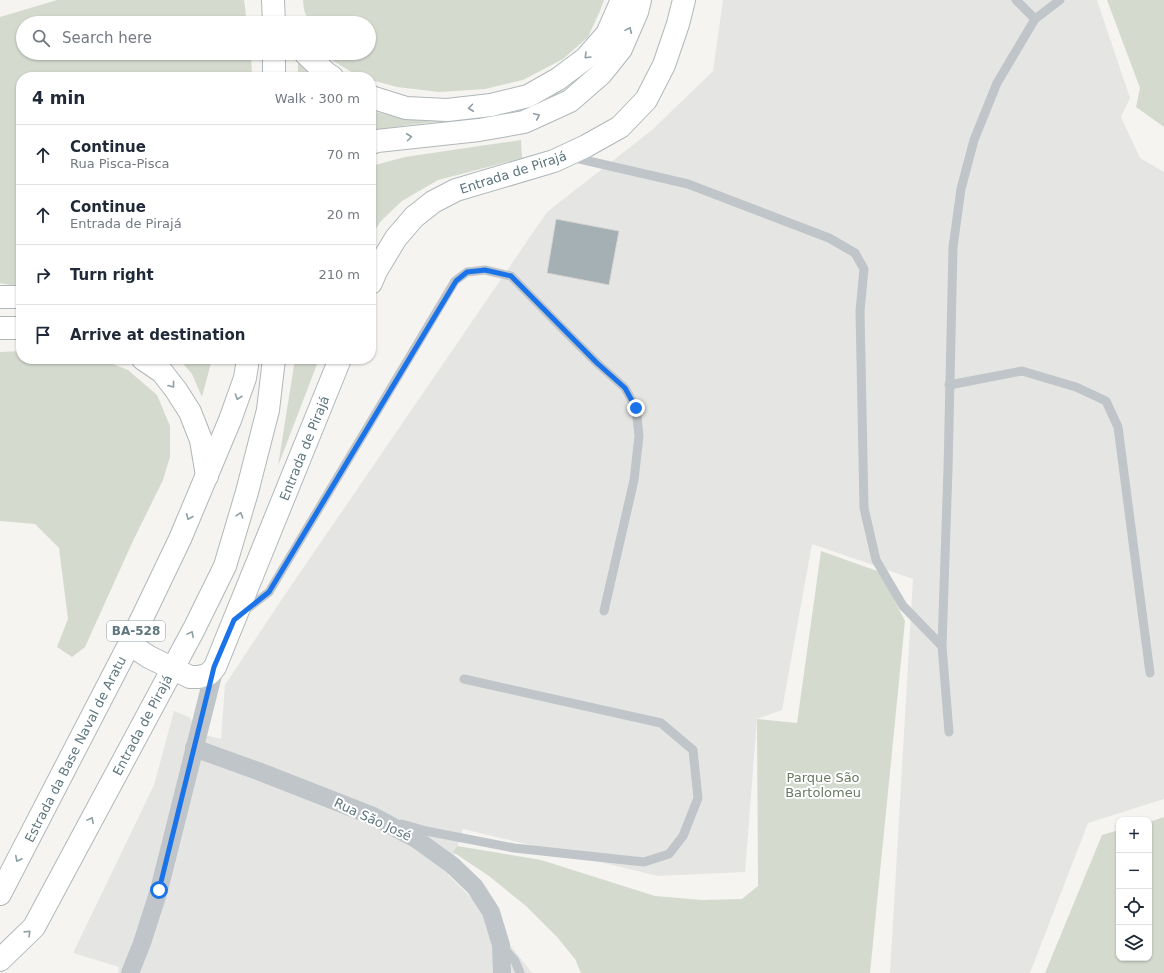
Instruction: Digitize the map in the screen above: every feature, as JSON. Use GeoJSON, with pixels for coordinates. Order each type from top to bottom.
{"type":"FeatureCollection","features":[{"type":"Feature","properties":{"kind":"main road"},"geometry":{"type":"LineString","coordinates":[[376,99],[406,108],[447,110],[491,105],[528,96],[558,79],[586,58],[607,34],[622,0]]}},
{"type":"Feature","properties":{"kind":"main road"},"geometry":{"type":"LineString","coordinates":[[376,141],[479,130],[524,122],[570,100],[601,74],[621,49],[637,12],[640,0]]}},
{"type":"Feature","properties":{"kind":"main road","name":"Entrada de Pirajá"},"geometry":{"type":"LineString","coordinates":[[376,271],[396,238],[414,216],[433,202],[456,190],[554,161],[586,146],[620,127],[646,100],[664,65],[678,24],[684,0]]}},
{"type":"Feature","properties":{"kind":"main road"},"geometry":{"type":"LineString","coordinates":[[274,60],[274,72]]}},
{"type":"Feature","properties":{"kind":"main road"},"geometry":{"type":"LineString","coordinates":[[312,60],[325,72]]}},
{"type":"Feature","properties":{"kind":"main road"},"geometry":{"type":"LineString","coordinates":[[0,297],[16,297]]}},
{"type":"Feature","properties":{"kind":"main road"},"geometry":{"type":"LineString","coordinates":[[0,328],[16,328]]}},
{"type":"Feature","properties":{"kind":"main road"},"geometry":{"type":"LineString","coordinates":[[150,364],[162,372],[190,412],[201,440],[207,476]]}},
{"type":"Feature","properties":{"kind":"main road","name":"Estrada da Base Naval de Aratu"},"geometry":{"type":"LineString","coordinates":[[0,894],[133,637],[180,539],[230,420],[245,378],[247,364]]}},
{"type":"Feature","properties":{"kind":"main road"},"geometry":{"type":"LineString","coordinates":[[133,637],[135,645],[140,651],[172,668],[194,629],[225,566],[247,492],[268,410],[273,364]]}},
{"type":"Feature","properties":{"kind":"main road","name":"Entrada de Pirajá"},"geometry":{"type":"LineString","coordinates":[[0,960],[34,927],[172,668],[190,677],[199,677],[208,674],[214,667],[338,364]]}},
{"type":"Feature","properties":{"kind":"street"},"geometry":{"type":"LineString","coordinates":[[130,973],[142,943],[159,890],[214,667]]}},
{"type":"Feature","properties":{"kind":"street","name":"Rua São José"},"geometry":{"type":"LineString","coordinates":[[194,748],[258,771],[373,816],[416,839],[452,865],[475,887],[491,912],[501,945],[502,973]]}},
{"type":"Feature","properties":{"kind":"lane"},"geometry":{"type":"LineString","coordinates":[[1016,0],[1035,19]]}},
{"type":"Feature","properties":{"kind":"lane"},"geometry":{"type":"LineString","coordinates":[[949,732],[942,646],[953,247],[961,189],[974,140],[997,84],[1035,19],[1060,0]]}},
{"type":"Feature","properties":{"kind":"lane"},"geometry":{"type":"LineString","coordinates":[[565,155],[688,184],[829,238],[855,253],[864,269],[860,310],[864,508],[876,560],[903,606],[942,646]]}},
{"type":"Feature","properties":{"kind":"lane"},"geometry":{"type":"LineString","coordinates":[[234,620],[269,592],[456,281],[467,272],[485,270],[511,276],[575,342],[625,388],[636,408],[639,436],[634,480],[604,611]]}},
{"type":"Feature","properties":{"kind":"lane"},"geometry":{"type":"LineString","coordinates":[[949,385],[1022,370],[1076,387],[1106,401],[1118,427],[1150,673]]}},
{"type":"Feature","properties":{"kind":"lane"},"geometry":{"type":"LineString","coordinates":[[373,816],[426,831],[514,848],[644,862],[669,854],[683,836],[698,798],[693,750],[661,723],[464,680]]}},
{"type":"Feature","properties":{"kind":"lane"},"geometry":{"type":"LineString","coordinates":[[501,945],[515,962],[520,973]]}},
{"type":"Feature","properties":{"kind":"shaded area"},"geometry":{"type":"Polygon","coordinates":[[[723,0],[1097,0],[1130,98],[1121,117],[1140,158],[1164,172],[1164,799],[1088,823],[1030,973],[890,973],[913,579],[812,544],[782,710],[757,719],[745,872],[658,876],[463,829],[448,875],[480,906],[532,973],[118,973],[119,967],[73,953],[154,785],[174,711],[189,717],[201,734],[221,739],[225,685],[282,599],[547,212],[652,130],[713,71],[723,0]]]}},
{"type":"Feature","properties":{"kind":"green space"},"geometry":{"type":"Polygon","coordinates":[[[57,0],[244,0],[246,16],[16,16],[16,60],[251,60],[252,72],[16,72],[16,286],[0,283],[0,17],[57,0]]]}},
{"type":"Feature","properties":{"kind":"green space"},"geometry":{"type":"Polygon","coordinates":[[[303,0],[604,0],[588,37],[563,59],[523,80],[485,89],[439,92],[397,87],[376,81],[376,72],[352,72],[332,60],[376,60],[376,16],[306,16],[303,0]]]}},
{"type":"Feature","properties":{"kind":"green space"},"geometry":{"type":"Polygon","coordinates":[[[1107,0],[1164,0],[1164,127],[1136,107],[1140,88],[1107,0]]]}},
{"type":"Feature","properties":{"kind":"green space"},"geometry":{"type":"Polygon","coordinates":[[[298,60],[301,60],[309,72],[298,72],[298,60]]]}},
{"type":"Feature","properties":{"kind":"green space"},"geometry":{"type":"Polygon","coordinates":[[[376,112],[410,119],[445,121],[376,130],[376,112]]]}},
{"type":"Feature","properties":{"kind":"green space"},"geometry":{"type":"Polygon","coordinates":[[[521,140],[522,158],[438,180],[402,201],[381,221],[376,228],[376,165],[405,157],[521,140]]]}},
{"type":"Feature","properties":{"kind":"green space"},"geometry":{"type":"Polygon","coordinates":[[[16,351],[16,364],[113,364],[128,370],[157,395],[170,426],[170,457],[163,480],[132,543],[85,647],[72,657],[57,647],[68,619],[59,548],[35,524],[0,521],[0,352],[16,351]]]}},
{"type":"Feature","properties":{"kind":"green space"},"geometry":{"type":"Polygon","coordinates":[[[183,364],[211,364],[202,397],[192,374],[183,364]]]}},
{"type":"Feature","properties":{"kind":"green space"},"geometry":{"type":"Polygon","coordinates":[[[294,364],[317,364],[278,466],[294,364]]]}},
{"type":"Feature","properties":{"kind":"green space","name":"Parque São Bartolomeu"},"geometry":{"type":"Polygon","coordinates":[[[821,551],[880,572],[905,621],[870,973],[581,973],[575,959],[558,938],[526,906],[489,876],[453,852],[457,846],[541,860],[655,896],[702,900],[742,899],[758,886],[757,719],[797,723],[821,551]]]}},
{"type":"Feature","properties":{"kind":"green space"},"geometry":{"type":"Polygon","coordinates":[[[1164,817],[1164,973],[1045,973],[1102,835],[1116,831],[1116,961],[1152,961],[1152,821],[1164,817]]]}},
{"type":"Feature","properties":{"kind":"building"},"geometry":{"type":"Polygon","coordinates":[[[556,219],[619,231],[609,285],[547,273],[556,219]]]}},
{"type":"Feature","properties":{"kind":"route"},"geometry":{"type":"LineString","coordinates":[[159,890],[214,667],[234,620],[269,592],[456,281],[467,272],[485,270],[511,276],[597,363],[625,388],[636,408]]}}]}
